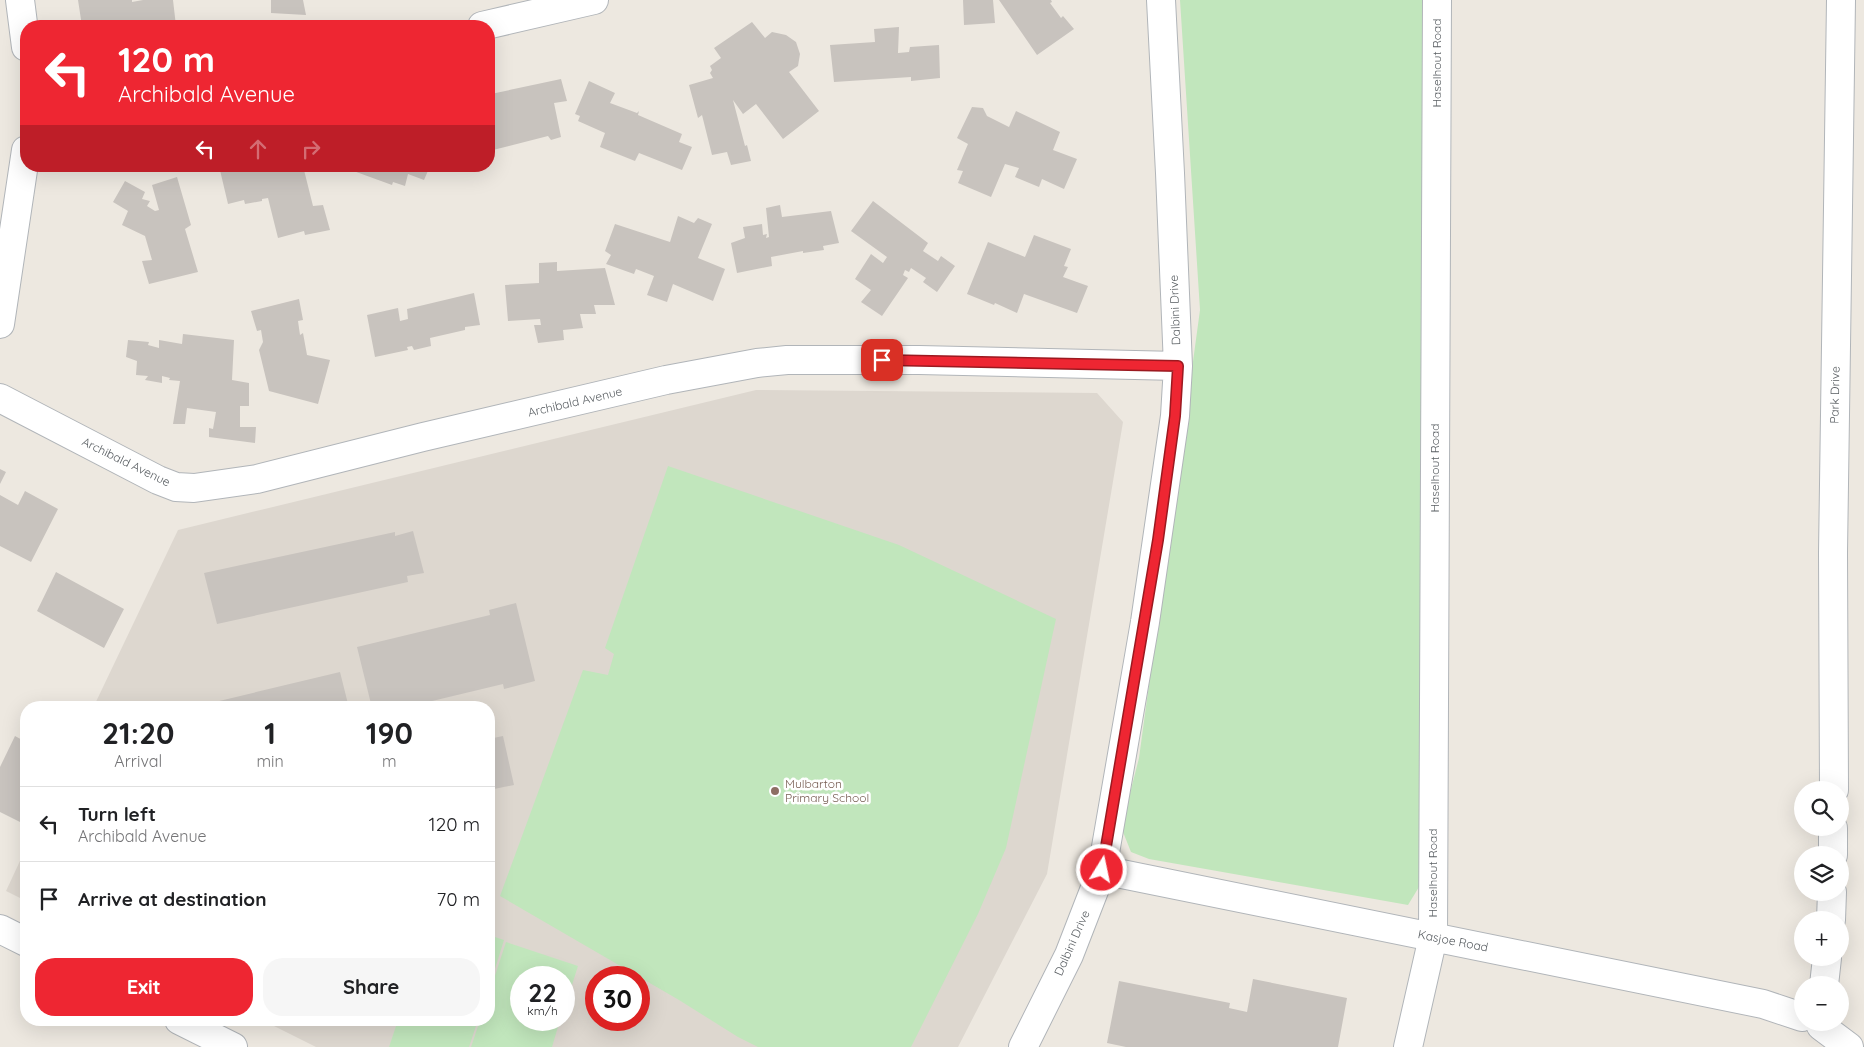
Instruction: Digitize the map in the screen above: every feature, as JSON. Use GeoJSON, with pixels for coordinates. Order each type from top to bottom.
{"type":"FeatureCollection","features":[{"type":"Feature","properties":{"kind":"street"},"geometry":{"type":"LineString","coordinates":[[20,0],[23,20]]}},
{"type":"Feature","properties":{"kind":"street"},"geometry":{"type":"LineString","coordinates":[[495,23],[594,0]]}},
{"type":"Feature","properties":{"kind":"street","name":"Dalbini Drive"},"geometry":{"type":"LineString","coordinates":[[1023,1047],[1069,955],[1102,870],[1158,540],[1175,416],[1178,366],[1161,0]]}},
{"type":"Feature","properties":{"kind":"street","name":"Haselhout Road"},"geometry":{"type":"LineString","coordinates":[[1408,1047],[1433,937],[1437,0]]}},
{"type":"Feature","properties":{"kind":"street","name":"Park Drive"},"geometry":{"type":"LineString","coordinates":[[1834,781],[1833,553],[1841,0]]}},
{"type":"Feature","properties":{"kind":"street"},"geometry":{"type":"LineString","coordinates":[[0,324],[23,172]]}},
{"type":"Feature","properties":{"kind":"street","name":"Archibald Avenue"},"geometry":{"type":"LineString","coordinates":[[0,398],[158,480],[176,487],[194,488],[257,479],[423,437],[666,380],[756,363],[787,360],[918,360],[1178,366]]}},
{"type":"Feature","properties":{"kind":"street","name":"Kasjoe Road"},"geometry":{"type":"LineString","coordinates":[[1102,870],[1763,1004],[1794,1015]]}},
{"type":"Feature","properties":{"kind":"street"},"geometry":{"type":"LineString","coordinates":[[0,929],[20,939]]}},
{"type":"Feature","properties":{"kind":"street"},"geometry":{"type":"LineString","coordinates":[[191,1026],[232,1047]]}},
{"type":"Feature","properties":{"kind":"street"},"geometry":{"type":"LineString","coordinates":[[1827,1031],[1849,1047]]}},
{"type":"Feature","properties":{"kind":"shaded area","name":"Mulbarton Primary School"},"geometry":{"type":"Polygon","coordinates":[[[756,390],[1097,393],[1123,422],[1047,874],[958,1047],[316,1047],[274,1026],[495,1026],[495,701],[96,701],[178,530],[756,390]]]}},
{"type":"Feature","properties":{"kind":"shaded area"},"geometry":{"type":"Polygon","coordinates":[[[20,861],[20,898],[6,891],[20,861]]]}},
{"type":"Feature","properties":{"kind":"green space"},"geometry":{"type":"Polygon","coordinates":[[[1180,0],[1423,0],[1422,864],[1419,887],[1408,905],[1149,859],[1131,852],[1123,832],[1127,805],[1139,758],[1200,310],[1180,0]]]}},
{"type":"Feature","properties":{"kind":"green space"},"geometry":{"type":"Polygon","coordinates":[[[668,466],[899,545],[1056,619],[1006,848],[978,914],[911,1047],[758,1047],[738,1037],[650,983],[650,966],[620,966],[500,896],[583,670],[608,675],[614,654],[605,648],[668,466]]]}},
{"type":"Feature","properties":{"kind":"green space"},"geometry":{"type":"Polygon","coordinates":[[[495,937],[504,940],[495,969],[495,937]]]}},
{"type":"Feature","properties":{"kind":"green space"},"geometry":{"type":"Polygon","coordinates":[[[506,942],[578,966],[575,975],[575,966],[510,966],[510,1031],[557,1031],[552,1047],[471,1047],[478,1026],[495,1026],[495,976],[506,942]]]}},
{"type":"Feature","properties":{"kind":"green space"},"geometry":{"type":"Polygon","coordinates":[[[396,1026],[476,1026],[469,1047],[389,1047],[396,1026]]]}},
{"type":"Feature","properties":{"kind":"building"},"geometry":{"type":"Polygon","coordinates":[[[78,0],[132,0],[132,2],[173,0],[175,20],[81,20],[78,0]]]}},
{"type":"Feature","properties":{"kind":"building"},"geometry":{"type":"Polygon","coordinates":[[[271,0],[303,0],[306,15],[271,13],[271,0]]]}},
{"type":"Feature","properties":{"kind":"building"},"geometry":{"type":"Polygon","coordinates":[[[963,0],[993,0],[995,23],[964,25],[963,0]]]}},
{"type":"Feature","properties":{"kind":"building"},"geometry":{"type":"Polygon","coordinates":[[[999,0],[1051,0],[1052,2],[1050,3],[1061,18],[1063,16],[1074,29],[1037,55],[999,0]]]}},
{"type":"Feature","properties":{"kind":"building"},"geometry":{"type":"Polygon","coordinates":[[[752,22],[765,38],[772,32],[786,35],[796,42],[800,54],[798,66],[789,72],[819,111],[783,139],[756,104],[743,114],[733,100],[745,146],[747,145],[751,161],[731,165],[727,152],[712,155],[702,115],[698,118],[689,85],[713,78],[710,73],[712,70],[710,66],[721,58],[714,48],[752,22]]]}},
{"type":"Feature","properties":{"kind":"building"},"geometry":{"type":"Polygon","coordinates":[[[899,27],[898,53],[909,52],[910,47],[939,45],[940,78],[911,81],[911,77],[834,82],[830,45],[875,42],[874,29],[899,27]]]}},
{"type":"Feature","properties":{"kind":"building"},"geometry":{"type":"Polygon","coordinates":[[[561,79],[567,101],[554,103],[561,137],[551,140],[548,136],[495,149],[495,93],[561,79]]]}},
{"type":"Feature","properties":{"kind":"building"},"geometry":{"type":"Polygon","coordinates":[[[589,81],[615,93],[610,103],[637,113],[639,111],[638,115],[682,134],[679,142],[692,147],[682,170],[639,153],[635,161],[600,147],[605,133],[578,121],[580,116],[575,114],[589,81]]]}},
{"type":"Feature","properties":{"kind":"building"},"geometry":{"type":"Polygon","coordinates":[[[972,107],[983,108],[987,116],[1009,127],[1016,111],[1060,132],[1053,150],[1077,159],[1064,189],[1042,179],[1039,187],[1015,177],[1019,168],[1005,164],[991,197],[958,183],[963,171],[957,170],[968,144],[957,138],[972,107]]]}},
{"type":"Feature","properties":{"kind":"building"},"geometry":{"type":"Polygon","coordinates":[[[220,172],[304,172],[313,206],[323,205],[330,230],[305,235],[304,231],[278,238],[268,198],[245,204],[244,200],[228,204],[220,172]]]}},
{"type":"Feature","properties":{"kind":"building"},"geometry":{"type":"Polygon","coordinates":[[[356,172],[427,172],[424,180],[408,174],[405,186],[393,182],[392,185],[356,172]]]}},
{"type":"Feature","properties":{"kind":"building"},"geometry":{"type":"Polygon","coordinates":[[[177,177],[191,225],[185,229],[198,272],[149,284],[142,261],[152,260],[145,236],[122,225],[128,211],[113,202],[125,181],[145,192],[142,199],[150,201],[147,206],[155,211],[159,210],[152,185],[177,177]]]}},
{"type":"Feature","properties":{"kind":"building"},"geometry":{"type":"Polygon","coordinates":[[[873,201],[928,243],[923,251],[938,261],[941,256],[955,266],[937,292],[923,282],[926,278],[911,268],[909,272],[905,270],[903,275],[908,278],[882,316],[861,302],[871,290],[855,279],[871,254],[883,263],[887,257],[851,231],[873,201]]]}},
{"type":"Feature","properties":{"kind":"building"},"geometry":{"type":"Polygon","coordinates":[[[780,205],[782,217],[831,211],[839,243],[823,246],[824,250],[803,253],[803,251],[771,257],[772,266],[737,273],[731,243],[745,238],[743,227],[762,224],[763,235],[767,234],[766,238],[769,237],[766,208],[780,205]]]}},
{"type":"Feature","properties":{"kind":"building"},"geometry":{"type":"Polygon","coordinates":[[[678,216],[694,223],[698,218],[712,224],[698,258],[725,269],[713,301],[673,284],[667,302],[647,295],[654,276],[636,269],[634,274],[606,264],[611,255],[605,251],[615,224],[670,242],[678,216]]]}},
{"type":"Feature","properties":{"kind":"building"},"geometry":{"type":"Polygon","coordinates":[[[1034,235],[1071,249],[1064,266],[1068,267],[1063,277],[1088,286],[1077,313],[1024,294],[1017,313],[995,303],[994,305],[967,294],[988,242],[1025,257],[1034,235]]]}},
{"type":"Feature","properties":{"kind":"building"},"geometry":{"type":"Polygon","coordinates":[[[557,262],[557,271],[605,268],[615,305],[594,305],[596,314],[580,314],[583,328],[563,330],[564,340],[538,343],[534,325],[541,325],[540,319],[508,321],[505,285],[539,283],[539,263],[557,262]]]}},
{"type":"Feature","properties":{"kind":"building"},"geometry":{"type":"Polygon","coordinates":[[[474,293],[480,325],[465,327],[465,330],[430,338],[431,346],[414,350],[412,346],[407,347],[408,350],[375,357],[367,315],[398,308],[400,321],[408,319],[407,309],[474,293]]]}},
{"type":"Feature","properties":{"kind":"building"},"geometry":{"type":"Polygon","coordinates":[[[299,299],[303,320],[298,321],[300,335],[303,333],[307,355],[330,360],[318,404],[269,391],[259,350],[263,342],[261,330],[257,331],[251,311],[299,299]]]}},
{"type":"Feature","properties":{"kind":"building"},"geometry":{"type":"Polygon","coordinates":[[[183,334],[234,340],[232,380],[249,383],[249,406],[240,406],[240,427],[256,427],[255,443],[209,437],[209,428],[213,429],[216,412],[187,408],[185,424],[173,424],[180,381],[169,380],[170,378],[162,376],[162,383],[145,380],[148,376],[136,375],[137,361],[126,357],[128,340],[149,342],[148,345],[159,348],[159,340],[182,344],[183,334]]]}},
{"type":"Feature","properties":{"kind":"building"},"geometry":{"type":"Polygon","coordinates":[[[0,469],[6,472],[0,484],[0,469]]]}},
{"type":"Feature","properties":{"kind":"building"},"geometry":{"type":"Polygon","coordinates":[[[25,491],[58,509],[31,562],[0,546],[0,495],[18,505],[25,491]]]}},
{"type":"Feature","properties":{"kind":"building"},"geometry":{"type":"Polygon","coordinates":[[[413,531],[424,573],[407,576],[408,582],[217,624],[204,573],[395,532],[395,536],[413,531]]]}},
{"type":"Feature","properties":{"kind":"building"},"geometry":{"type":"Polygon","coordinates":[[[56,572],[124,609],[104,648],[37,611],[56,572]]]}},
{"type":"Feature","properties":{"kind":"building"},"geometry":{"type":"Polygon","coordinates":[[[516,603],[535,681],[504,689],[503,684],[432,701],[370,701],[357,647],[490,615],[489,610],[516,603]]]}},
{"type":"Feature","properties":{"kind":"building"},"geometry":{"type":"Polygon","coordinates":[[[340,672],[347,701],[219,701],[340,672]]]}},
{"type":"Feature","properties":{"kind":"building"},"geometry":{"type":"Polygon","coordinates":[[[15,736],[20,739],[20,822],[0,812],[0,767],[15,736]]]}},
{"type":"Feature","properties":{"kind":"building"},"geometry":{"type":"Polygon","coordinates":[[[503,736],[514,785],[495,789],[495,738],[503,736]]]}},
{"type":"Feature","properties":{"kind":"building"},"geometry":{"type":"Polygon","coordinates":[[[1253,979],[1347,998],[1338,1047],[1126,1047],[1107,1043],[1119,981],[1230,1003],[1229,1008],[1247,1012],[1253,979]]]}},
{"type":"Feature","properties":{"kind":"place","name":"Mulbarton Primary School"},"geometry":{"type":"Point","coordinates":[775,791]}},
{"type":"Feature","properties":{"kind":"route"},"geometry":{"type":"LineString","coordinates":[[882,360],[1178,366],[1175,416],[1158,540],[1102,870]]}}]}
